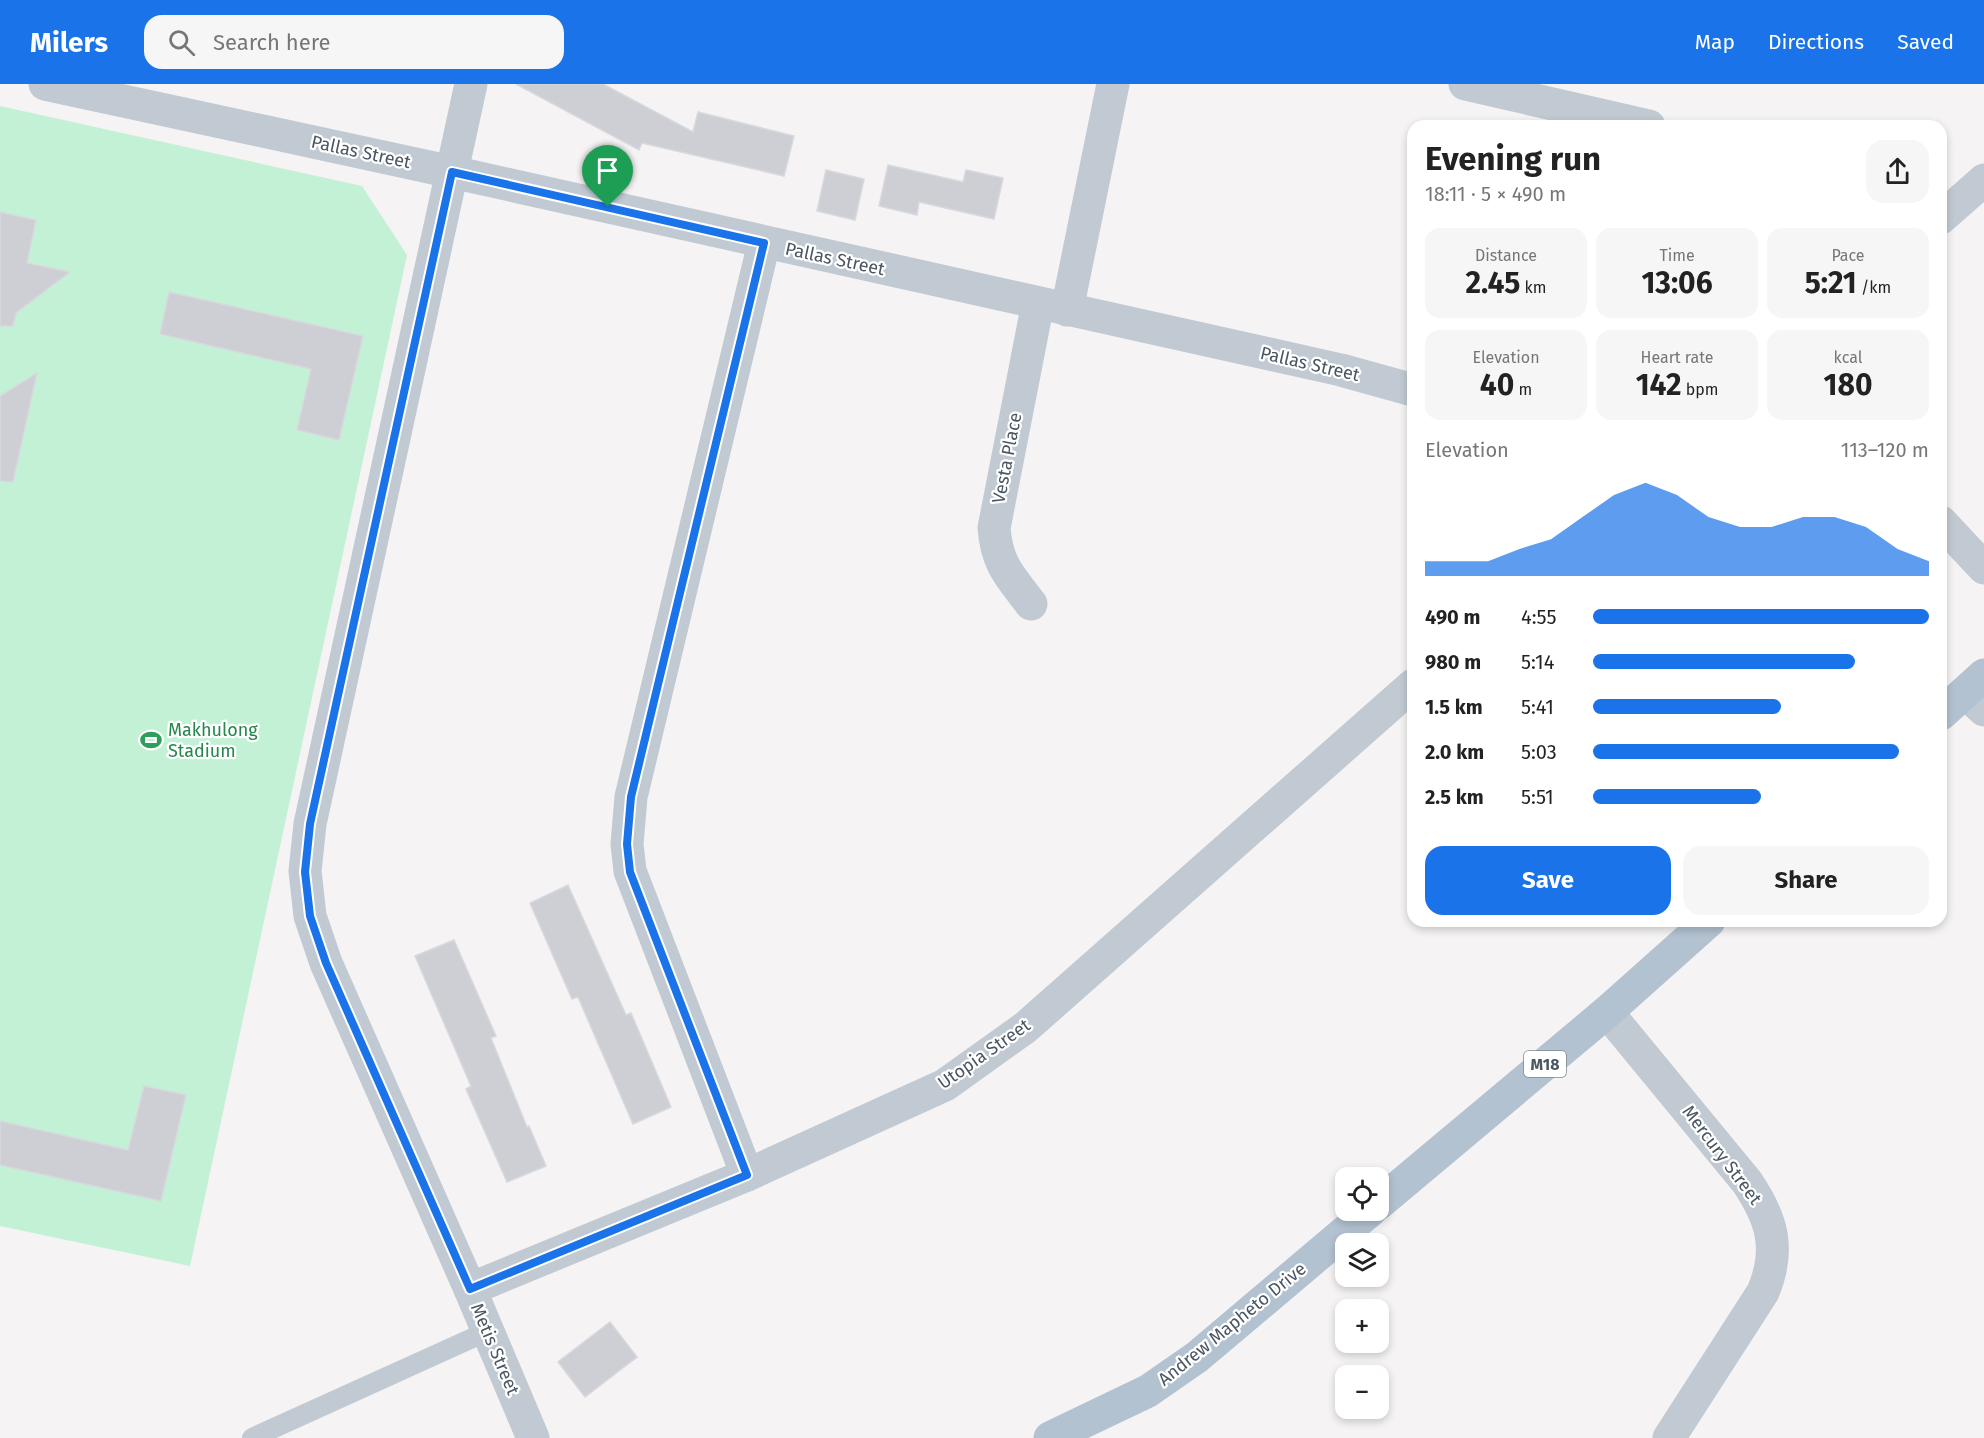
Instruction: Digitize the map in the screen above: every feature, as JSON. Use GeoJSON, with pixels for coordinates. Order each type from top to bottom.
{"type":"FeatureCollection","features":[{"type":"Feature","properties":{"kind":"main road","name":"M18"},"geometry":{"type":"LineString","coordinates":[[1389,1195],[1607,1012],[1702,927]]}},
{"type":"Feature","properties":{"kind":"main road","name":"Andrew Mapheto Drive"},"geometry":{"type":"LineString","coordinates":[[1050,1438],[1148,1391],[1197,1357],[1358,1221]]}},
{"type":"Feature","properties":{"kind":"street","name":"Pallas Street"},"geometry":{"type":"LineString","coordinates":[[45,84],[1341,370],[1407,388]]}},
{"type":"Feature","properties":{"kind":"street","name":"Metis Street"},"geometry":{"type":"LineString","coordinates":[[471,84],[310,824],[305,872],[310,916],[326,963],[470,1289],[532,1438]]}},
{"type":"Feature","properties":{"kind":"street","name":"Vesta Place"},"geometry":{"type":"LineString","coordinates":[[1031,604],[1002,566],[996,549],[994,528],[1113,84]]}},
{"type":"Feature","properties":{"kind":"street"},"geometry":{"type":"LineString","coordinates":[[1464,84],[1622,120]]}},
{"type":"Feature","properties":{"kind":"street"},"geometry":{"type":"LineString","coordinates":[[1947,213],[1984,180]]}},
{"type":"Feature","properties":{"kind":"street"},"geometry":{"type":"LineString","coordinates":[[747,1175],[630,872],[627,844],[631,797],[764,243]]}},
{"type":"Feature","properties":{"kind":"street"},"geometry":{"type":"LineString","coordinates":[[1947,528],[1984,568]]}},
{"type":"Feature","properties":{"kind":"street","name":"Utopia Street"},"geometry":{"type":"LineString","coordinates":[[470,1289],[747,1175],[945,1085],[1026,1027],[1407,690]]}},
{"type":"Feature","properties":{"kind":"street","name":"Mercury Street"},"geometry":{"type":"LineString","coordinates":[[1607,1012],[1748,1182],[1762,1204],[1771,1230],[1773,1253],[1770,1275],[1763,1292],[1669,1438]]}},
{"type":"Feature","properties":{"kind":"lane"},"geometry":{"type":"LineString","coordinates":[[252,1438],[488,1331]]}},
{"type":"Feature","properties":{"kind":"green space","name":"Makhulong Stadium"},"geometry":{"type":"Polygon","coordinates":[[[0,106],[362,186],[407,255],[190,1266],[0,1226],[0,106]]]}},
{"type":"Feature","properties":{"kind":"building"},"geometry":{"type":"Polygon","coordinates":[[[516,84],[603,84],[693,132],[698,112],[794,136],[784,176],[642,143],[639,150],[516,84]]]}},
{"type":"Feature","properties":{"kind":"building"},"geometry":{"type":"Polygon","coordinates":[[[888,165],[963,182],[966,170],[1003,178],[994,219],[919,202],[917,215],[879,206],[888,165]]]}},
{"type":"Feature","properties":{"kind":"building"},"geometry":{"type":"Polygon","coordinates":[[[826,170],[864,179],[855,220],[817,211],[826,170]]]}},
{"type":"Feature","properties":{"kind":"building"},"geometry":{"type":"Polygon","coordinates":[[[0,212],[36,220],[27,263],[70,272],[16,313],[13,326],[0,326],[0,212]]]}},
{"type":"Feature","properties":{"kind":"building"},"geometry":{"type":"Polygon","coordinates":[[[169,292],[363,336],[339,440],[297,430],[311,369],[160,334],[169,292]]]}},
{"type":"Feature","properties":{"kind":"building"},"geometry":{"type":"Polygon","coordinates":[[[37,373],[13,482],[0,481],[0,396],[37,373]]]}},
{"type":"Feature","properties":{"kind":"building"},"geometry":{"type":"Polygon","coordinates":[[[568,885],[626,1015],[631,1013],[671,1107],[633,1124],[578,997],[572,999],[530,903],[568,885]]]}},
{"type":"Feature","properties":{"kind":"building"},"geometry":{"type":"Polygon","coordinates":[[[454,940],[496,1036],[491,1038],[527,1127],[529,1126],[546,1166],[507,1182],[466,1089],[471,1086],[415,956],[454,940]]]}},
{"type":"Feature","properties":{"kind":"building"},"geometry":{"type":"Polygon","coordinates":[[[144,1086],[186,1095],[161,1201],[0,1165],[0,1121],[128,1150],[144,1086]]]}},
{"type":"Feature","properties":{"kind":"building"},"geometry":{"type":"Polygon","coordinates":[[[610,1322],[637,1357],[585,1397],[558,1362],[610,1322]]]}},
{"type":"Feature","properties":{"kind":"place","name":"Makhulong Stadium"},"geometry":{"type":"Point","coordinates":[151,740]}},
{"type":"Feature","properties":{"kind":"route"},"geometry":{"type":"LineString","coordinates":[[452,172],[608,207],[764,243],[631,797],[627,844],[630,872],[747,1175],[470,1289],[326,963],[310,916],[305,872],[310,824],[452,172]]}}]}
